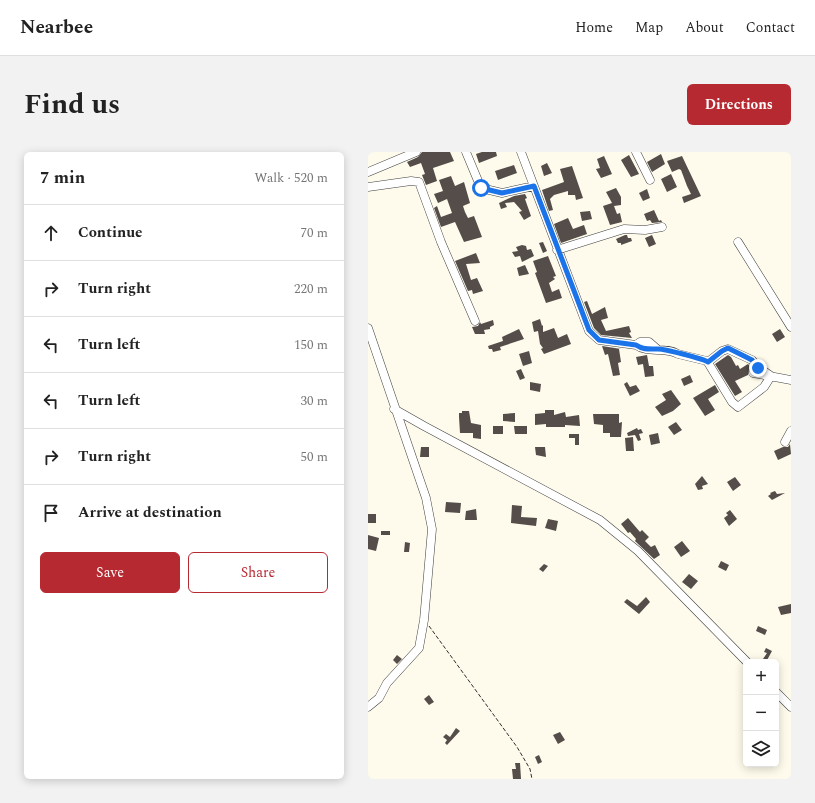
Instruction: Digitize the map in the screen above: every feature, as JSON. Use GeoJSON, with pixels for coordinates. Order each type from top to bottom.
{"type":"FeatureCollection","features":[{"type":"Feature","properties":{"kind":"street"},"geometry":{"type":"LineString","coordinates":[[368,172],[416,152]]}},
{"type":"Feature","properties":{"kind":"street"},"geometry":{"type":"LineString","coordinates":[[521,152],[557,250],[589,330],[599,340],[636,345],[640,348],[653,350],[657,348],[708,361],[732,402],[738,407],[764,387],[771,376]]}},
{"type":"Feature","properties":{"kind":"street"},"geometry":{"type":"LineString","coordinates":[[636,152],[650,180]]}},
{"type":"Feature","properties":{"kind":"street"},"geometry":{"type":"LineString","coordinates":[[467,153],[481,188],[502,193],[534,186]]}},
{"type":"Feature","properties":{"kind":"street"},"geometry":{"type":"LineString","coordinates":[[368,187],[411,181],[419,182],[475,321]]}},
{"type":"Feature","properties":{"kind":"street"},"geometry":{"type":"LineString","coordinates":[[557,250],[624,229],[645,230],[662,227]]}},
{"type":"Feature","properties":{"kind":"street"},"geometry":{"type":"LineString","coordinates":[[738,242],[791,328]]}},
{"type":"Feature","properties":{"kind":"street"},"geometry":{"type":"LineString","coordinates":[[368,328],[394,409],[426,498],[432,529],[424,620],[419,648],[388,683],[379,698],[368,707]]}},
{"type":"Feature","properties":{"kind":"street"},"geometry":{"type":"LineString","coordinates":[[708,361],[728,348],[752,360],[758,368],[771,376]]}},
{"type":"Feature","properties":{"kind":"street"},"geometry":{"type":"LineString","coordinates":[[753,374],[791,380]]}},
{"type":"Feature","properties":{"kind":"street"},"geometry":{"type":"LineString","coordinates":[[394,409],[600,520],[638,551],[744,659]]}},
{"type":"Feature","properties":{"kind":"street"},"geometry":{"type":"LineString","coordinates":[[785,442],[791,431]]}},
{"type":"Feature","properties":{"kind":"street"},"geometry":{"type":"LineString","coordinates":[[779,695],[791,707]]}},
{"type":"Feature","properties":{"kind":"path"},"geometry":{"type":"LineString","coordinates":[[424,620],[517,747],[530,769],[532,779]]}},
{"type":"Feature","properties":{"kind":"building"},"geometry":{"type":"Polygon","coordinates":[[[422,152],[450,152],[454,161],[433,168],[437,181],[426,185],[422,175],[425,174],[421,163],[410,167],[407,162],[418,157],[422,152]]]}},
{"type":"Feature","properties":{"kind":"building"},"geometry":{"type":"Polygon","coordinates":[[[482,152],[496,152],[497,156],[479,163],[476,154],[482,152]]]}},
{"type":"Feature","properties":{"kind":"building"},"geometry":{"type":"Polygon","coordinates":[[[661,154],[665,164],[652,172],[647,162],[661,154]]]}},
{"type":"Feature","properties":{"kind":"building"},"geometry":{"type":"Polygon","coordinates":[[[629,155],[639,174],[631,177],[621,160],[629,155]]]}},
{"type":"Feature","properties":{"kind":"building"},"geometry":{"type":"Polygon","coordinates":[[[604,156],[612,174],[601,178],[596,169],[600,168],[597,159],[604,156]]]}},
{"type":"Feature","properties":{"kind":"building"},"geometry":{"type":"Polygon","coordinates":[[[682,156],[701,196],[684,203],[682,197],[691,194],[681,170],[679,169],[672,172],[667,161],[682,156]]]}},
{"type":"Feature","properties":{"kind":"building"},"geometry":{"type":"Polygon","coordinates":[[[547,163],[552,173],[544,176],[541,166],[547,163]]]}},
{"type":"Feature","properties":{"kind":"building"},"geometry":{"type":"Polygon","coordinates":[[[514,165],[517,173],[498,180],[495,171],[514,165]]]}},
{"type":"Feature","properties":{"kind":"building"},"geometry":{"type":"Polygon","coordinates":[[[572,166],[583,198],[576,200],[575,195],[568,195],[568,191],[554,195],[550,199],[553,210],[549,211],[542,190],[564,182],[560,169],[572,166]]]}},
{"type":"Feature","properties":{"kind":"building"},"geometry":{"type":"Polygon","coordinates":[[[671,174],[677,187],[667,192],[661,179],[671,174]]]}},
{"type":"Feature","properties":{"kind":"building"},"geometry":{"type":"Polygon","coordinates":[[[451,176],[455,186],[464,182],[470,203],[463,206],[468,218],[474,216],[482,237],[464,242],[455,222],[441,227],[434,208],[437,206],[441,217],[452,213],[447,199],[438,203],[434,194],[443,191],[439,180],[451,176]]]}},
{"type":"Feature","properties":{"kind":"building"},"geometry":{"type":"Polygon","coordinates":[[[616,188],[621,197],[621,205],[614,206],[617,214],[620,213],[622,222],[610,225],[603,206],[612,203],[606,192],[616,188]]]}},
{"type":"Feature","properties":{"kind":"building"},"geometry":{"type":"Polygon","coordinates":[[[647,189],[650,198],[643,201],[639,193],[647,189]]]}},
{"type":"Feature","properties":{"kind":"building"},"geometry":{"type":"Polygon","coordinates":[[[525,194],[527,198],[525,199],[531,216],[524,220],[519,212],[522,211],[514,202],[505,203],[507,207],[501,209],[499,203],[514,196],[525,194]]]}},
{"type":"Feature","properties":{"kind":"building"},"geometry":{"type":"Polygon","coordinates":[[[654,210],[659,221],[661,220],[662,222],[652,223],[650,220],[647,221],[644,214],[654,210]]]}},
{"type":"Feature","properties":{"kind":"building"},"geometry":{"type":"Polygon","coordinates":[[[590,211],[592,219],[582,221],[580,212],[590,211]]]}},
{"type":"Feature","properties":{"kind":"building"},"geometry":{"type":"Polygon","coordinates":[[[568,218],[573,229],[584,225],[587,234],[561,243],[554,224],[568,218]]]}},
{"type":"Feature","properties":{"kind":"building"},"geometry":{"type":"Polygon","coordinates":[[[627,235],[628,238],[631,238],[632,241],[621,245],[621,243],[618,243],[616,239],[627,235]]]}},
{"type":"Feature","properties":{"kind":"building"},"geometry":{"type":"Polygon","coordinates":[[[652,235],[656,244],[649,247],[645,238],[652,235]]]}},
{"type":"Feature","properties":{"kind":"building"},"geometry":{"type":"Polygon","coordinates":[[[543,242],[547,251],[543,253],[539,243],[543,242]]]}},
{"type":"Feature","properties":{"kind":"building"},"geometry":{"type":"Polygon","coordinates":[[[522,245],[526,246],[527,250],[531,249],[534,256],[522,262],[520,256],[515,257],[512,252],[518,251],[516,247],[522,245]]]}},
{"type":"Feature","properties":{"kind":"building"},"geometry":{"type":"Polygon","coordinates":[[[476,253],[480,263],[466,264],[471,280],[477,278],[483,291],[473,294],[472,290],[468,291],[455,261],[476,253]]]}},
{"type":"Feature","properties":{"kind":"building"},"geometry":{"type":"Polygon","coordinates":[[[548,256],[556,276],[553,277],[555,279],[549,283],[552,292],[559,289],[562,298],[546,303],[535,273],[537,272],[533,261],[548,256]]]}},
{"type":"Feature","properties":{"kind":"building"},"geometry":{"type":"Polygon","coordinates":[[[525,265],[529,274],[519,276],[517,268],[525,265]]]}},
{"type":"Feature","properties":{"kind":"building"},"geometry":{"type":"Polygon","coordinates":[[[587,301],[592,314],[605,307],[608,318],[601,320],[606,331],[629,326],[631,332],[629,333],[632,338],[601,335],[594,328],[584,302],[587,301]]]}},
{"type":"Feature","properties":{"kind":"building"},"geometry":{"type":"Polygon","coordinates":[[[540,319],[542,326],[543,325],[543,332],[554,328],[558,338],[567,334],[571,344],[544,354],[541,349],[543,348],[540,344],[538,331],[534,332],[532,322],[540,319]]]}},
{"type":"Feature","properties":{"kind":"building"},"geometry":{"type":"Polygon","coordinates":[[[493,320],[494,325],[490,327],[490,329],[484,330],[485,334],[475,334],[472,327],[478,326],[480,322],[481,324],[493,320]]]}},
{"type":"Feature","properties":{"kind":"building"},"geometry":{"type":"Polygon","coordinates":[[[519,329],[524,339],[500,347],[501,350],[493,352],[492,349],[489,349],[488,346],[503,341],[502,337],[519,329]]]}},
{"type":"Feature","properties":{"kind":"building"},"geometry":{"type":"Polygon","coordinates":[[[780,329],[785,337],[777,342],[772,334],[780,329]]]}},
{"type":"Feature","properties":{"kind":"building"},"geometry":{"type":"Polygon","coordinates":[[[602,346],[621,349],[619,349],[621,362],[618,363],[620,375],[613,376],[608,354],[605,355],[602,346]]]}},
{"type":"Feature","properties":{"kind":"building"},"geometry":{"type":"Polygon","coordinates":[[[529,351],[532,363],[523,366],[519,354],[529,351]]]}},
{"type":"Feature","properties":{"kind":"building"},"geometry":{"type":"Polygon","coordinates":[[[647,355],[649,366],[653,366],[654,376],[645,377],[643,364],[638,365],[636,357],[647,355]]]}},
{"type":"Feature","properties":{"kind":"building"},"geometry":{"type":"Polygon","coordinates":[[[728,355],[740,369],[748,364],[751,368],[748,375],[735,381],[742,392],[735,396],[715,364],[728,355]]]}},
{"type":"Feature","properties":{"kind":"building"},"geometry":{"type":"Polygon","coordinates":[[[521,369],[525,378],[520,380],[516,371],[521,369]]]}},
{"type":"Feature","properties":{"kind":"building"},"geometry":{"type":"Polygon","coordinates":[[[690,375],[693,382],[684,386],[681,379],[690,375]]]}},
{"type":"Feature","properties":{"kind":"building"},"geometry":{"type":"Polygon","coordinates":[[[530,382],[541,384],[540,392],[530,390],[530,382]]]}},
{"type":"Feature","properties":{"kind":"building"},"geometry":{"type":"Polygon","coordinates":[[[627,382],[630,387],[636,385],[640,391],[630,396],[624,384],[627,382]]]}},
{"type":"Feature","properties":{"kind":"building"},"geometry":{"type":"Polygon","coordinates":[[[715,385],[719,392],[708,399],[715,410],[705,416],[693,398],[715,385]]]}},
{"type":"Feature","properties":{"kind":"building"},"geometry":{"type":"Polygon","coordinates":[[[671,390],[681,404],[673,411],[662,416],[655,407],[666,400],[662,394],[671,390]]]}},
{"type":"Feature","properties":{"kind":"building"},"geometry":{"type":"Polygon","coordinates":[[[545,410],[554,410],[554,415],[565,412],[566,417],[579,415],[580,426],[565,425],[565,427],[546,427],[546,424],[535,425],[535,414],[545,413],[545,410]]]}},
{"type":"Feature","properties":{"kind":"building"},"geometry":{"type":"Polygon","coordinates":[[[462,411],[469,411],[471,423],[481,425],[481,439],[473,438],[473,433],[460,433],[459,413],[462,413],[462,411]]]}},
{"type":"Feature","properties":{"kind":"building"},"geometry":{"type":"Polygon","coordinates":[[[515,413],[515,422],[503,421],[503,414],[515,413]]]}},
{"type":"Feature","properties":{"kind":"building"},"geometry":{"type":"Polygon","coordinates":[[[593,414],[619,414],[619,423],[622,422],[621,437],[610,437],[610,433],[603,433],[603,425],[594,424],[593,414]]]}},
{"type":"Feature","properties":{"kind":"building"},"geometry":{"type":"Polygon","coordinates":[[[676,422],[682,430],[674,435],[668,427],[676,422]]]}},
{"type":"Feature","properties":{"kind":"building"},"geometry":{"type":"Polygon","coordinates":[[[493,426],[503,426],[503,434],[493,434],[493,426]]]}},
{"type":"Feature","properties":{"kind":"building"},"geometry":{"type":"Polygon","coordinates":[[[514,426],[527,426],[527,434],[515,434],[514,426]]]}},
{"type":"Feature","properties":{"kind":"building"},"geometry":{"type":"Polygon","coordinates":[[[637,428],[638,430],[641,429],[643,433],[639,434],[641,440],[638,441],[635,435],[628,436],[627,433],[637,428]]]}},
{"type":"Feature","properties":{"kind":"building"},"geometry":{"type":"Polygon","coordinates":[[[658,433],[660,443],[651,445],[649,435],[658,433]]]}},
{"type":"Feature","properties":{"kind":"building"},"geometry":{"type":"Polygon","coordinates":[[[569,434],[579,434],[579,445],[575,445],[575,438],[569,438],[569,434]]]}},
{"type":"Feature","properties":{"kind":"building"},"geometry":{"type":"Polygon","coordinates":[[[633,437],[634,451],[626,451],[625,438],[633,437]]]}},
{"type":"Feature","properties":{"kind":"building"},"geometry":{"type":"Polygon","coordinates":[[[790,444],[791,454],[778,460],[774,451],[783,447],[788,447],[790,444]]]}},
{"type":"Feature","properties":{"kind":"building"},"geometry":{"type":"Polygon","coordinates":[[[421,447],[429,447],[429,457],[420,457],[421,447]]]}},
{"type":"Feature","properties":{"kind":"building"},"geometry":{"type":"Polygon","coordinates":[[[535,447],[545,447],[546,457],[536,455],[535,447]]]}},
{"type":"Feature","properties":{"kind":"building"},"geometry":{"type":"Polygon","coordinates":[[[702,476],[708,484],[702,486],[703,489],[698,490],[695,484],[702,476]]]}},
{"type":"Feature","properties":{"kind":"building"},"geometry":{"type":"Polygon","coordinates":[[[735,477],[741,485],[733,491],[727,482],[735,477]]]}},
{"type":"Feature","properties":{"kind":"building"},"geometry":{"type":"Polygon","coordinates":[[[775,491],[777,494],[785,493],[772,500],[768,496],[771,494],[770,493],[775,491]]]}},
{"type":"Feature","properties":{"kind":"building"},"geometry":{"type":"Polygon","coordinates":[[[446,502],[461,503],[460,513],[445,512],[446,502]]]}},
{"type":"Feature","properties":{"kind":"building"},"geometry":{"type":"Polygon","coordinates":[[[512,505],[522,506],[521,517],[537,518],[536,526],[511,523],[512,505]]]}},
{"type":"Feature","properties":{"kind":"building"},"geometry":{"type":"Polygon","coordinates":[[[476,509],[477,520],[465,520],[466,511],[476,509]]]}},
{"type":"Feature","properties":{"kind":"building"},"geometry":{"type":"Polygon","coordinates":[[[730,510],[737,519],[729,526],[724,518],[728,515],[726,513],[730,510]]]}},
{"type":"Feature","properties":{"kind":"building"},"geometry":{"type":"Polygon","coordinates":[[[368,514],[376,514],[376,523],[368,523],[368,514]]]}},
{"type":"Feature","properties":{"kind":"building"},"geometry":{"type":"Polygon","coordinates":[[[628,518],[640,532],[642,530],[649,537],[645,541],[651,547],[655,545],[660,555],[654,559],[635,541],[636,539],[630,532],[628,533],[621,524],[628,518]]]}},
{"type":"Feature","properties":{"kind":"building"},"geometry":{"type":"Polygon","coordinates":[[[548,519],[558,521],[556,531],[545,528],[548,519]]]}},
{"type":"Feature","properties":{"kind":"building"},"geometry":{"type":"Polygon","coordinates":[[[381,531],[390,531],[390,535],[381,535],[381,531]]]}},
{"type":"Feature","properties":{"kind":"building"},"geometry":{"type":"Polygon","coordinates":[[[368,535],[379,538],[376,551],[368,549],[368,535]]]}},
{"type":"Feature","properties":{"kind":"building"},"geometry":{"type":"Polygon","coordinates":[[[682,541],[690,551],[681,557],[674,547],[682,541]]]}},
{"type":"Feature","properties":{"kind":"building"},"geometry":{"type":"Polygon","coordinates":[[[405,542],[410,543],[409,552],[404,552],[405,542]]]}},
{"type":"Feature","properties":{"kind":"building"},"geometry":{"type":"Polygon","coordinates":[[[721,561],[729,565],[726,571],[718,567],[721,561]]]}},
{"type":"Feature","properties":{"kind":"building"},"geometry":{"type":"Polygon","coordinates":[[[544,564],[548,566],[543,572],[539,569],[544,564]]]}},
{"type":"Feature","properties":{"kind":"building"},"geometry":{"type":"Polygon","coordinates":[[[689,574],[698,581],[691,589],[682,582],[689,574]]]}},
{"type":"Feature","properties":{"kind":"building"},"geometry":{"type":"Polygon","coordinates":[[[646,597],[650,602],[639,614],[624,602],[627,599],[637,606],[646,597]]]}},
{"type":"Feature","properties":{"kind":"building"},"geometry":{"type":"Polygon","coordinates":[[[791,604],[791,613],[781,615],[778,607],[791,604]]]}},
{"type":"Feature","properties":{"kind":"building"},"geometry":{"type":"Polygon","coordinates":[[[758,626],[767,630],[765,635],[756,631],[758,626]]]}},
{"type":"Feature","properties":{"kind":"building"},"geometry":{"type":"Polygon","coordinates":[[[766,648],[772,651],[768,659],[763,659],[767,653],[764,652],[766,648]]]}},
{"type":"Feature","properties":{"kind":"building"},"geometry":{"type":"Polygon","coordinates":[[[397,655],[402,659],[397,664],[393,660],[397,655]]]}},
{"type":"Feature","properties":{"kind":"building"},"geometry":{"type":"Polygon","coordinates":[[[429,695],[434,702],[429,705],[424,699],[429,695]]]}},
{"type":"Feature","properties":{"kind":"building"},"geometry":{"type":"Polygon","coordinates":[[[456,728],[460,731],[447,745],[445,743],[447,740],[443,737],[446,734],[450,737],[456,728]]]}},
{"type":"Feature","properties":{"kind":"building"},"geometry":{"type":"Polygon","coordinates":[[[560,732],[565,740],[558,744],[553,735],[560,732]]]}},
{"type":"Feature","properties":{"kind":"building"},"geometry":{"type":"Polygon","coordinates":[[[539,755],[542,762],[538,764],[535,757],[539,755]]]}},
{"type":"Feature","properties":{"kind":"building"},"geometry":{"type":"Polygon","coordinates":[[[515,763],[520,763],[521,779],[513,779],[512,769],[516,769],[515,763]]]}},
{"type":"Feature","properties":{"kind":"route"},"geometry":{"type":"LineString","coordinates":[[481,188],[502,193],[534,186],[554,242],[574,290],[580,310],[589,330],[599,340],[636,345],[640,348],[653,350],[657,348],[708,362],[728,348],[752,360],[758,368]]}}]}
